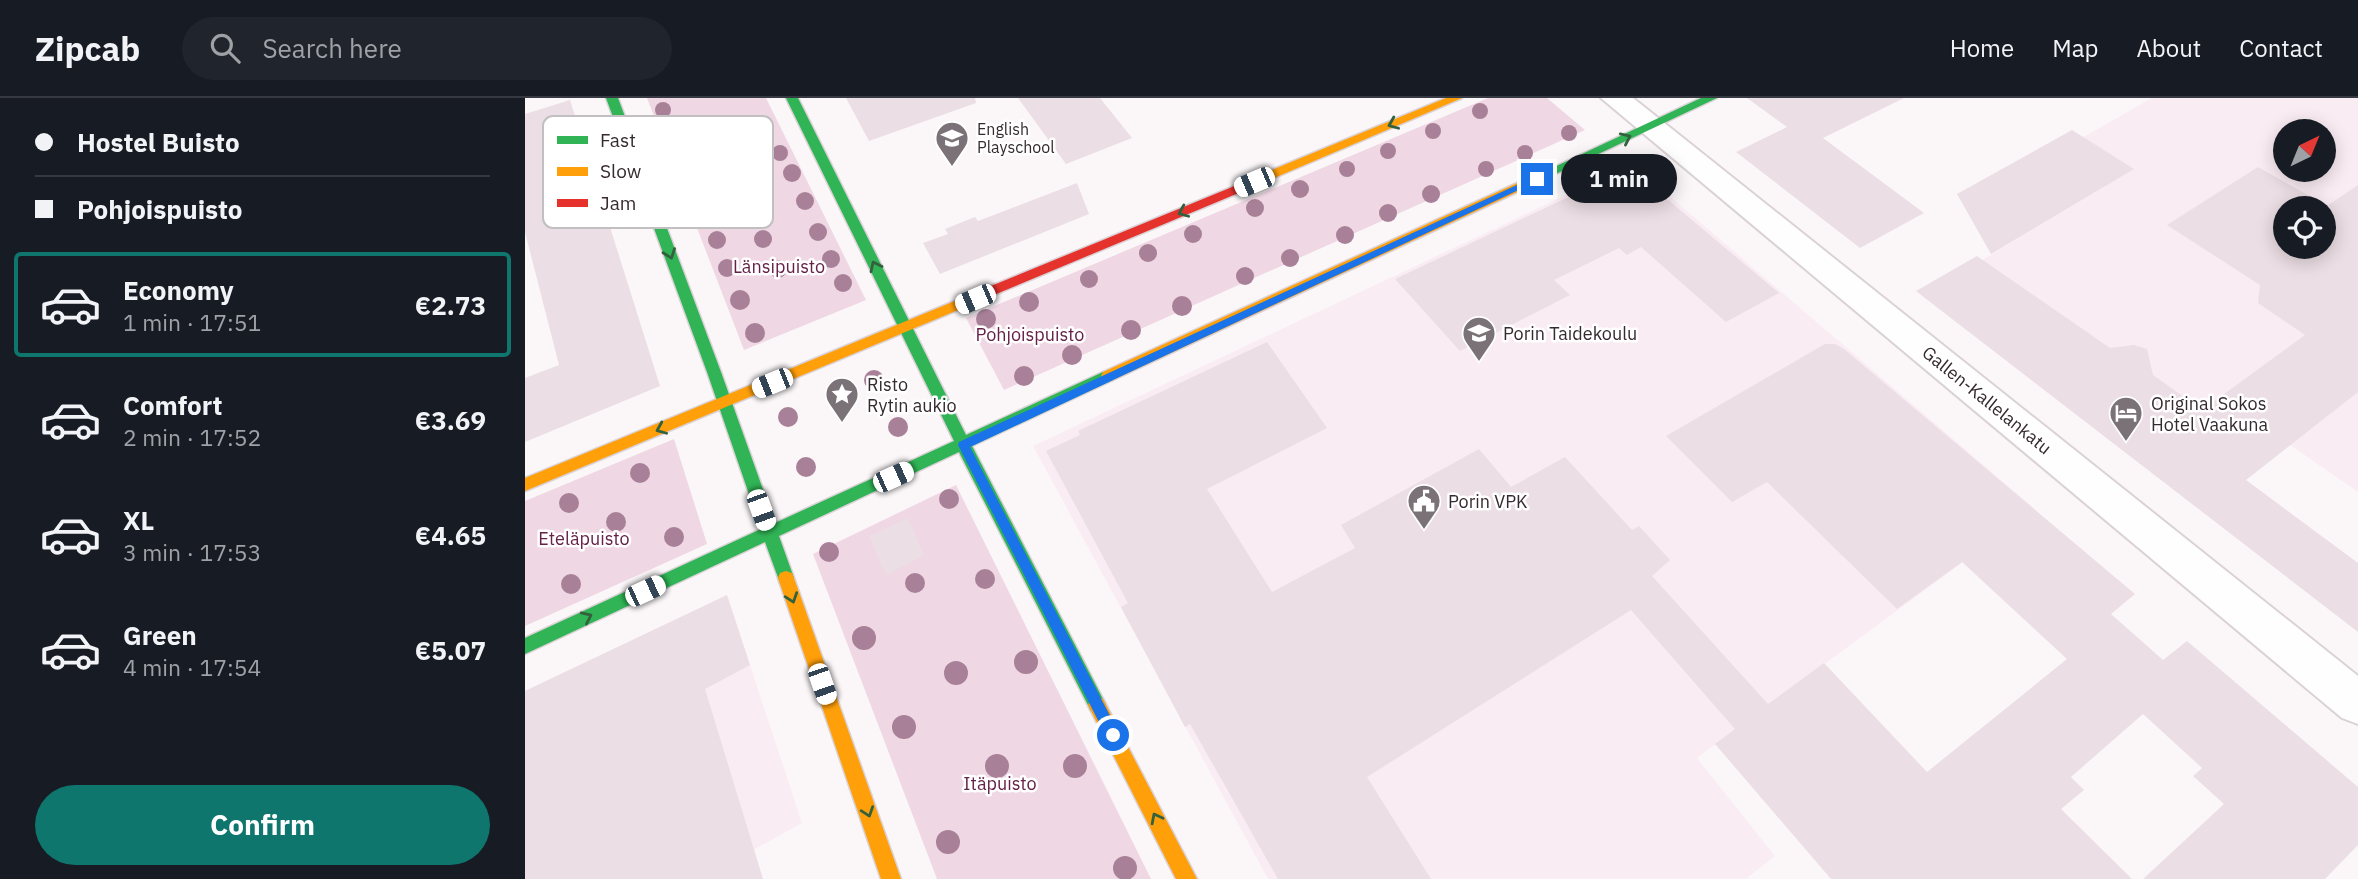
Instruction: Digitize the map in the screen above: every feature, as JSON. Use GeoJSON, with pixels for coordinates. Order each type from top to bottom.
{"type":"FeatureCollection","features":[{"type":"Feature","properties":{"kind":"street"},"geometry":{"type":"LineString","coordinates":[[612,98],[619,116]]}},
{"type":"Feature","properties":{"kind":"street"},"geometry":{"type":"LineString","coordinates":[[792,98],[963,445],[1187,879]]}},
{"type":"Feature","properties":{"kind":"street"},"geometry":{"type":"LineString","coordinates":[[525,485],[1456,98]]}},
{"type":"Feature","properties":{"kind":"street","name":"Gallen-Kallelankatu"},"geometry":{"type":"LineString","coordinates":[[1615,98],[2358,703]]}},
{"type":"Feature","properties":{"kind":"street"},"geometry":{"type":"LineString","coordinates":[[525,646],[1711,98]]}},
{"type":"Feature","properties":{"kind":"street"},"geometry":{"type":"LineString","coordinates":[[660,228],[724,402],[891,879]]}},
{"type":"Feature","properties":{"kind":"shaded area"},"geometry":{"type":"Polygon","coordinates":[[[2152,98],[2358,98],[2358,492],[2290,445],[2204,513],[1922,296],[2106,186],[2055,153],[2152,98]]]}},
{"type":"Feature","properties":{"kind":"shaded area"},"geometry":{"type":"Polygon","coordinates":[[[1632,164],[2035,509],[1697,758],[1775,856],[1746,879],[1268,879],[1033,446],[1632,164]]]}},
{"type":"Feature","properties":{"kind":"shaded area"},"geometry":{"type":"Polygon","coordinates":[[[727,595],[802,823],[701,879],[525,879],[525,691],[727,595]]]}},
{"type":"Feature","properties":{"kind":"green space","name":"Länsipuisto"},"geometry":{"type":"Polygon","coordinates":[[[647,98],[766,98],[866,300],[744,350],[697,228],[773,228],[773,116],[654,116],[647,98]]]}},
{"type":"Feature","properties":{"kind":"green space","name":"Pohjoispuisto"},"geometry":{"type":"Polygon","coordinates":[[[1488,98],[1547,98],[1585,130],[1004,390],[966,318],[1488,98]]]}},
{"type":"Feature","properties":{"kind":"green space","name":"Eteläpuisto"},"geometry":{"type":"Polygon","coordinates":[[[674,439],[707,544],[525,626],[525,501],[674,439]]]}},
{"type":"Feature","properties":{"kind":"green space","name":"Itäpuisto"},"geometry":{"type":"Polygon","coordinates":[[[956,485],[1151,879],[937,879],[813,554],[956,485]]]}},
{"type":"Feature","properties":{"kind":"building"},"geometry":{"type":"Polygon","coordinates":[[[846,98],[975,98],[976,103],[869,141],[846,98]]]}},
{"type":"Feature","properties":{"kind":"building"},"geometry":{"type":"Polygon","coordinates":[[[1018,98],[1100,98],[1132,138],[1066,164],[1018,98]]]}},
{"type":"Feature","properties":{"kind":"building"},"geometry":{"type":"Polygon","coordinates":[[[1747,98],[1904,98],[1823,138],[1924,213],[1860,248],[1736,152],[1787,127],[1747,98]]]}},
{"type":"Feature","properties":{"kind":"building"},"geometry":{"type":"Polygon","coordinates":[[[570,100],[575,116],[543,116],[543,228],[610,228],[660,386],[525,442],[525,378],[559,365],[525,232],[525,114],[570,100]]]}},
{"type":"Feature","properties":{"kind":"building"},"geometry":{"type":"Polygon","coordinates":[[[2072,130],[2134,169],[1991,254],[1957,194],[2072,130]]]}},
{"type":"Feature","properties":{"kind":"building"},"geometry":{"type":"Polygon","coordinates":[[[2258,167],[2273,175],[2273,182],[2285,182],[2309,196],[2273,196],[2273,259],[2336,259],[2336,200],[2358,185],[2358,392],[2246,480],[2358,563],[2358,632],[1916,291],[1977,256],[2110,348],[2134,345],[2147,349],[2153,375],[2202,410],[2305,335],[2258,303],[2260,285],[2167,225],[2258,167]]]}},
{"type":"Feature","properties":{"kind":"building"},"geometry":{"type":"Polygon","coordinates":[[[1630,168],[1779,293],[1726,322],[1641,247],[1627,255],[1619,248],[1554,280],[1570,295],[1460,351],[1395,279],[1630,168]]]}},
{"type":"Feature","properties":{"kind":"building"},"geometry":{"type":"Polygon","coordinates":[[[1077,183],[1089,214],[940,274],[923,243],[948,234],[945,229],[975,217],[978,221],[1077,183]]]}},
{"type":"Feature","properties":{"kind":"building"},"geometry":{"type":"Polygon","coordinates":[[[1267,342],[1327,428],[1207,489],[1272,592],[1355,548],[1341,525],[1479,449],[1511,487],[1565,457],[1632,530],[1639,526],[1670,560],[1652,576],[1768,704],[1824,663],[1927,772],[2067,659],[1962,562],[1897,609],[1767,482],[1732,502],[1666,436],[1825,344],[1835,344],[2135,594],[2111,614],[2163,660],[2187,641],[2358,787],[2358,845],[2325,879],[2143,879],[2224,804],[2193,776],[2202,768],[2143,714],[2071,777],[2084,790],[2061,809],[2132,879],[1831,879],[1715,744],[1735,729],[1631,610],[1367,777],[1431,879],[1278,879],[1190,724],[1185,727],[1121,607],[1128,603],[1046,451],[1080,435],[1078,431],[1267,342]]]}},
{"type":"Feature","properties":{"kind":"building"},"geometry":{"type":"Polygon","coordinates":[[[908,518],[924,555],[886,575],[869,536],[908,518]]]}},
{"type":"Feature","properties":{"kind":"building"},"geometry":{"type":"Polygon","coordinates":[[[727,595],[750,665],[705,689],[763,879],[525,879],[525,691],[727,595]]]}},
{"type":"Feature","properties":{"kind":"traffic: fast"},"geometry":{"type":"LineString","coordinates":[[612,98],[619,116]]}},
{"type":"Feature","properties":{"kind":"traffic: fast"},"geometry":{"type":"LineString","coordinates":[[792,98],[933,385],[1097,705]]}},
{"type":"Feature","properties":{"kind":"traffic: fast"},"geometry":{"type":"LineString","coordinates":[[1537,178],[1711,98]]}},
{"type":"Feature","properties":{"kind":"traffic: fast"},"geometry":{"type":"LineString","coordinates":[[660,228],[786,578]]}},
{"type":"Feature","properties":{"kind":"traffic: fast"},"geometry":{"type":"LineString","coordinates":[[525,646],[1108,376]]}},
{"type":"Feature","properties":{"kind":"traffic: slow"},"geometry":{"type":"LineString","coordinates":[[1237,189],[1456,98]]}},
{"type":"Feature","properties":{"kind":"traffic: slow"},"geometry":{"type":"LineString","coordinates":[[1108,376],[1537,178]]}},
{"type":"Feature","properties":{"kind":"traffic: slow"},"geometry":{"type":"LineString","coordinates":[[525,485],[996,289]]}},
{"type":"Feature","properties":{"kind":"traffic: slow"},"geometry":{"type":"LineString","coordinates":[[786,578],[891,879]]}},
{"type":"Feature","properties":{"kind":"traffic: slow"},"geometry":{"type":"LineString","coordinates":[[1097,705],[1187,879]]}},
{"type":"Feature","properties":{"kind":"traffic: jam"},"geometry":{"type":"LineString","coordinates":[[996,289],[1237,189]]}},
{"type":"Feature","properties":{"kind":"place","name":"English Playschool"},"geometry":{"type":"Point","coordinates":[952,168]}},
{"type":"Feature","properties":{"kind":"place","name":"Porin Taidekoulu"},"geometry":{"type":"Point","coordinates":[1479,363]}},
{"type":"Feature","properties":{"kind":"place","name":"Risto Rytin aukio"},"geometry":{"type":"Point","coordinates":[842,424]}},
{"type":"Feature","properties":{"kind":"place","name":"Original Sokos Hotel Vaakuna"},"geometry":{"type":"Point","coordinates":[2126,443]}},
{"type":"Feature","properties":{"kind":"place","name":"Porin VPK"},"geometry":{"type":"Point","coordinates":[1424,531]}},
{"type":"Feature","properties":{"kind":"route"},"geometry":{"type":"LineString","coordinates":[[1113,735],[963,445],[1537,179]]}}]}
